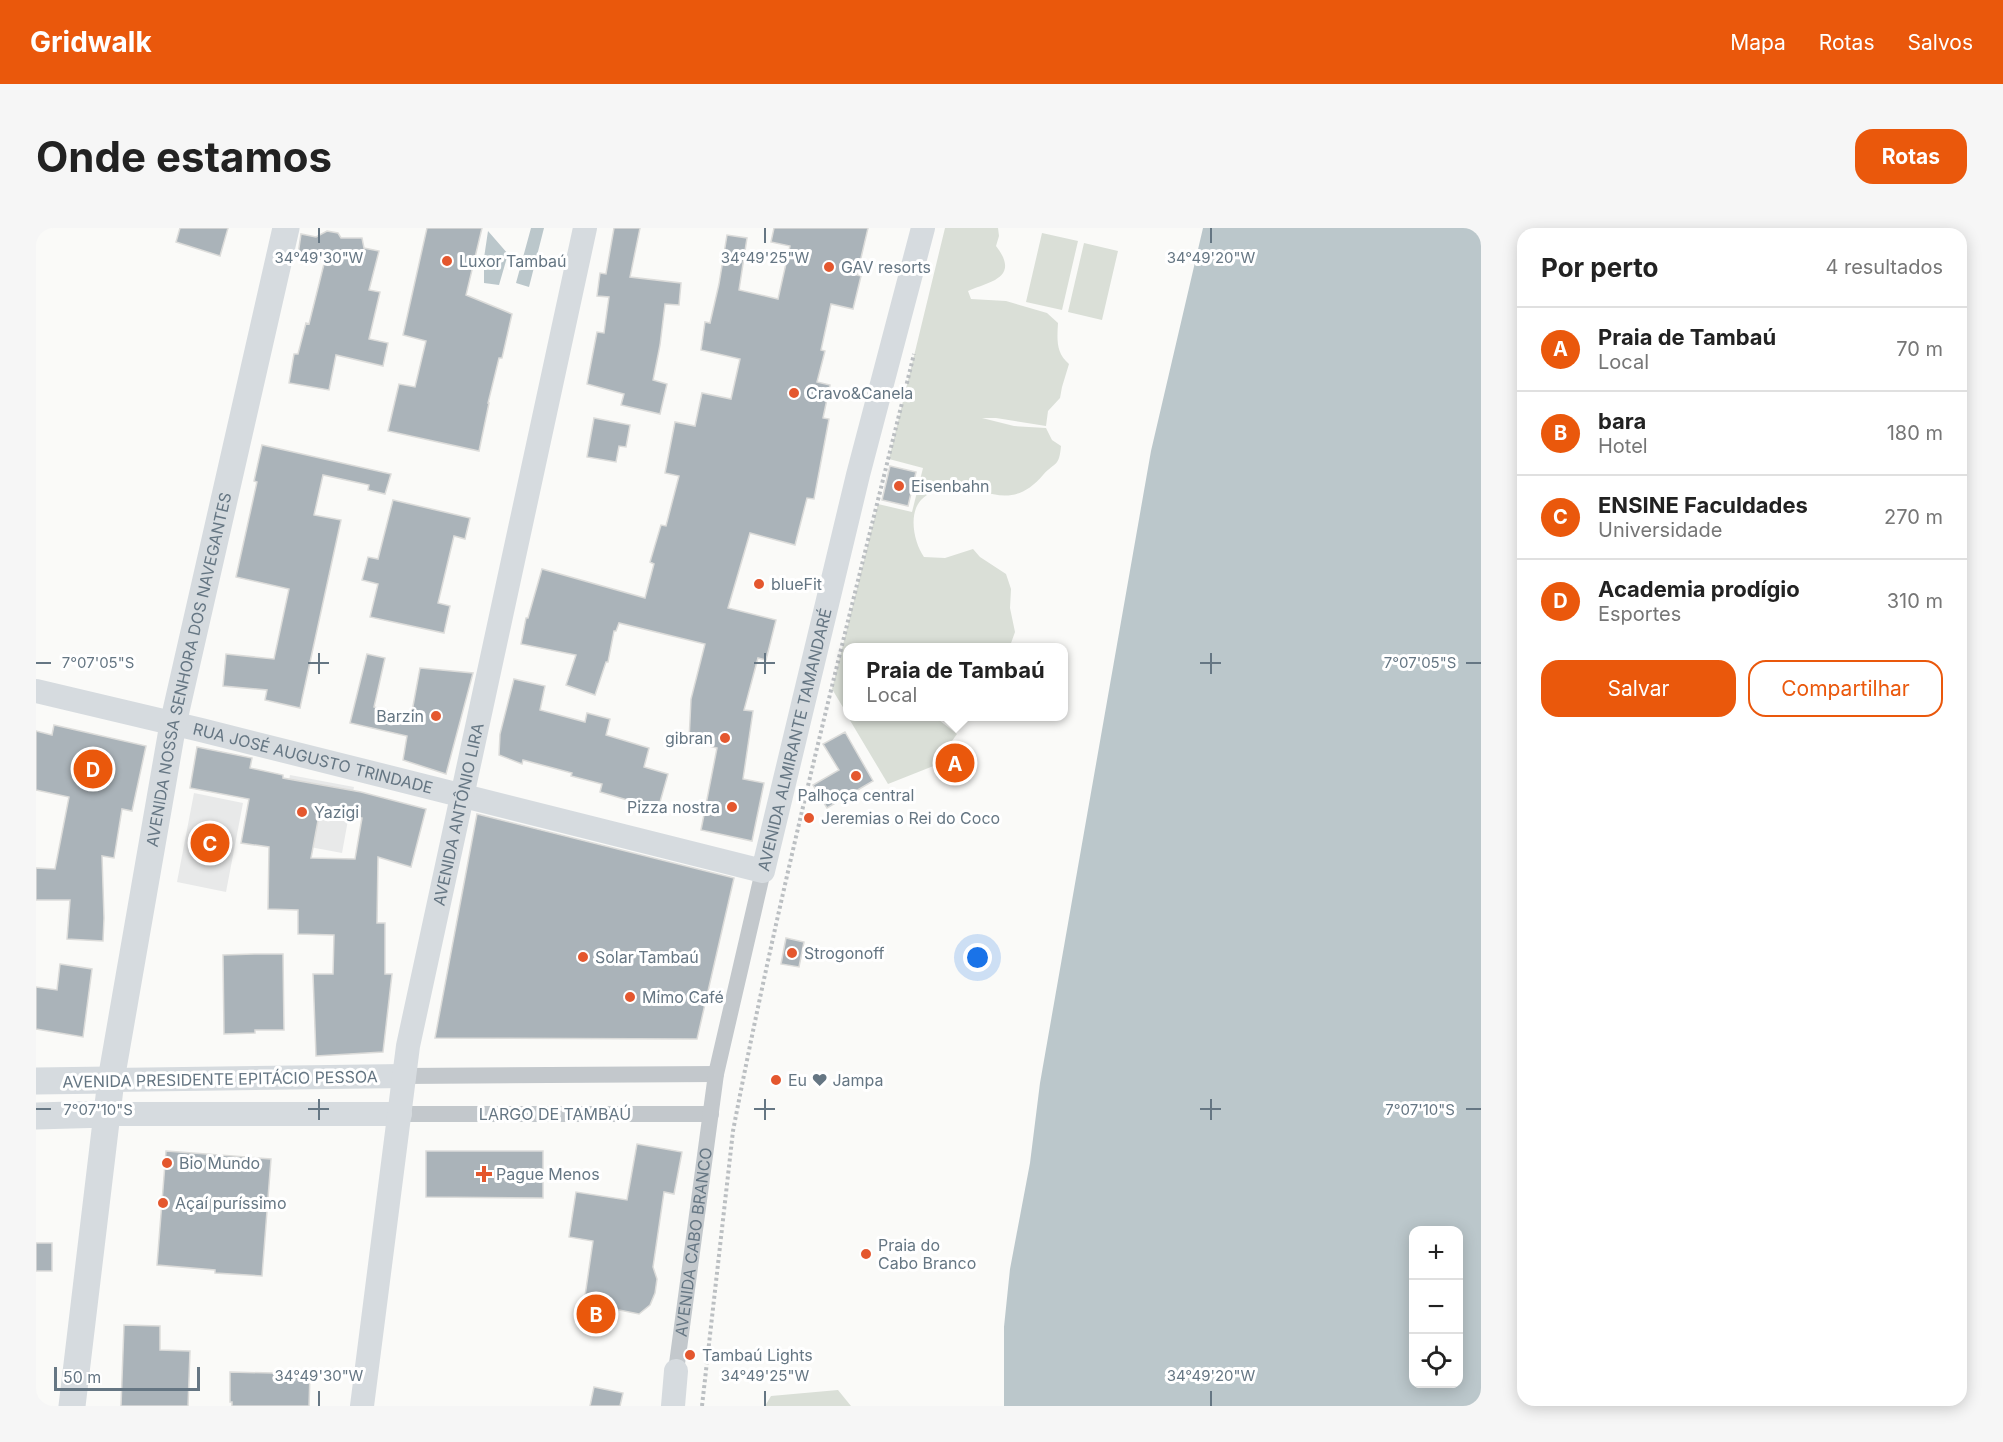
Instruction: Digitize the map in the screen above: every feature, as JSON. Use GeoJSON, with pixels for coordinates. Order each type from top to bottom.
{"type":"FeatureCollection","features":[{"type":"Feature","properties":{"kind":"main road","name":"AVENIDA NOSSA SENHORA DOS NAVEGANTES"},"geometry":{"type":"LineString","coordinates":[[72,1406],[111,1080],[173,724],[286,228]]}},
{"type":"Feature","properties":{"kind":"main road","name":"AVENIDA ANTÔNIO LIRA"},"geometry":{"type":"LineString","coordinates":[[362,1406],[408,1046],[585,228]]}},
{"type":"Feature","properties":{"kind":"main road","name":"AVENIDA ALMIRANTE TAMANDARÉ"},"geometry":{"type":"LineString","coordinates":[[763,871],[858,475],[922,228]]}},
{"type":"Feature","properties":{"kind":"main road","name":"RUA JOSÉ AUGUSTO TRINDADE"},"geometry":{"type":"LineString","coordinates":[[36,691],[462,794],[763,871]]}},
{"type":"Feature","properties":{"kind":"main road","name":"AVENIDA PRESIDENTE EPITÁCIO PESSOA"},"geometry":{"type":"LineString","coordinates":[[36,1081],[404,1076]]}},
{"type":"Feature","properties":{"kind":"main road","name":"AVENIDA PRESIDENTE EPITÁCIO PESSOA"},"geometry":{"type":"LineString","coordinates":[[36,1116],[400,1114]]}},
{"type":"Feature","properties":{"kind":"main road","name":"AVENIDA CABO BRANCO"},"geometry":{"type":"LineString","coordinates":[[673,1406],[676,1371]]}},
{"type":"Feature","properties":{"kind":"street","name":"AVENIDA ALMIRANTE TAMANDARÉ"},"geometry":{"type":"LineString","coordinates":[[711,1113],[716,1074],[763,871]]}},
{"type":"Feature","properties":{"kind":"street"},"geometry":{"type":"LineString","coordinates":[[404,1076],[716,1074]]}},
{"type":"Feature","properties":{"kind":"street","name":"LARGO DE TAMBAÚ"},"geometry":{"type":"LineString","coordinates":[[400,1114],[711,1113]]}},
{"type":"Feature","properties":{"kind":"street","name":"AVENIDA CABO BRANCO"},"geometry":{"type":"LineString","coordinates":[[676,1371],[711,1113]]}},
{"type":"Feature","properties":{"kind":"path"},"geometry":{"type":"LineString","coordinates":[[844,643],[889,459]]}},
{"type":"Feature","properties":{"kind":"path"},"geometry":{"type":"LineString","coordinates":[[702,1406],[733,1131],[739,1096],[782,895],[843,646]]}},
{"type":"Feature","properties":{"kind":"shaded area"},"geometry":{"type":"Polygon","coordinates":[[[531,228],[544,228],[529,287],[516,283],[531,228]]]}},
{"type":"Feature","properties":{"kind":"shaded area"},"geometry":{"type":"Polygon","coordinates":[[[945,228],[998,228],[999,236],[996,246],[1003,257],[1004,272],[993,281],[968,291],[971,299],[1006,301],[1047,313],[1058,323],[1060,351],[1069,364],[1060,398],[1048,411],[1046,426],[982,418],[1014,426],[1046,428],[1052,440],[1061,446],[1059,457],[1056,463],[1023,492],[1008,495],[991,494],[964,485],[936,490],[924,497],[917,506],[914,528],[917,544],[924,557],[945,558],[973,549],[980,557],[1006,574],[1011,589],[1010,608],[1015,632],[1011,643],[843,643],[878,504],[912,512],[923,468],[889,459],[945,228]]]}},
{"type":"Feature","properties":{"kind":"shaded area"},"geometry":{"type":"Polygon","coordinates":[[[1203,228],[1481,228],[1481,1406],[1004,1406],[1004,1327],[1010,1269],[1030,1163],[1040,1083],[1151,451],[1203,228]]]}},
{"type":"Feature","properties":{"kind":"shaded area"},"geometry":{"type":"Polygon","coordinates":[[[488,231],[508,254],[499,285],[484,283],[484,258],[488,231]]]}},
{"type":"Feature","properties":{"kind":"shaded area"},"geometry":{"type":"Polygon","coordinates":[[[1042,233],[1078,241],[1062,310],[1026,302],[1042,233]]]}},
{"type":"Feature","properties":{"kind":"shaded area"},"geometry":{"type":"Polygon","coordinates":[[[1084,243],[1118,251],[1102,320],[1068,312],[1084,243]]]}},
{"type":"Feature","properties":{"kind":"shaded area"},"geometry":{"type":"Polygon","coordinates":[[[843,645],[843,707],[832,689],[843,645]]]}},
{"type":"Feature","properties":{"kind":"shaded area"},"geometry":{"type":"Polygon","coordinates":[[[850,721],[940,721],[957,734],[947,748],[941,763],[888,784],[850,721]]]}},
{"type":"Feature","properties":{"kind":"shaded area","name":"Yazigi"},"geometry":{"type":"Polygon","coordinates":[[[290,775],[354,787],[342,853],[278,841],[290,775]]]}},
{"type":"Feature","properties":{"kind":"shaded area"},"geometry":{"type":"Polygon","coordinates":[[[194,793],[243,803],[226,892],[177,882],[194,793]]]}},
{"type":"Feature","properties":{"kind":"shaded area"},"geometry":{"type":"Polygon","coordinates":[[[838,1390],[851,1406],[765,1406],[771,1396],[838,1390]]]}},
{"type":"Feature","properties":{"kind":"building"},"geometry":{"type":"Polygon","coordinates":[[[180,228],[228,228],[220,256],[176,242],[180,228]]]}},
{"type":"Feature","properties":{"kind":"building"},"geometry":{"type":"Polygon","coordinates":[[[427,228],[482,228],[466,295],[512,314],[502,358],[499,358],[488,403],[479,451],[388,431],[399,384],[415,387],[426,341],[403,335],[427,228]]]}},
{"type":"Feature","properties":{"kind":"building"},"geometry":{"type":"Polygon","coordinates":[[[614,228],[640,228],[630,277],[681,283],[679,305],[665,304],[653,380],[667,384],[660,414],[621,405],[624,394],[587,384],[597,332],[604,333],[609,297],[597,296],[600,273],[606,274],[614,228]]]}},
{"type":"Feature","properties":{"kind":"building"},"geometry":{"type":"Polygon","coordinates":[[[774,228],[868,228],[857,275],[861,276],[853,309],[831,304],[821,350],[825,351],[817,382],[830,385],[823,418],[829,419],[814,499],[807,498],[795,545],[750,533],[728,608],[776,620],[766,660],[758,658],[744,710],[753,711],[743,779],[764,783],[752,841],[701,830],[717,748],[689,741],[691,699],[705,644],[619,623],[614,631],[608,662],[606,662],[595,695],[566,685],[576,655],[521,644],[526,618],[528,618],[542,569],[645,598],[654,564],[650,562],[661,525],[666,526],[679,476],[665,473],[675,422],[695,426],[702,393],[731,399],[740,359],[701,350],[705,322],[710,323],[719,284],[727,235],[747,238],[739,290],[778,299],[790,246],[771,242],[774,228]]]}},
{"type":"Feature","properties":{"kind":"building"},"geometry":{"type":"Polygon","coordinates":[[[327,231],[338,233],[341,238],[362,238],[364,248],[379,251],[369,290],[380,292],[369,339],[388,343],[383,366],[336,355],[329,390],[289,383],[294,354],[298,354],[306,323],[309,324],[325,260],[298,255],[301,234],[316,237],[327,231]]]}},
{"type":"Feature","properties":{"kind":"building"},"geometry":{"type":"Polygon","coordinates":[[[594,418],[630,425],[626,447],[619,446],[616,462],[587,457],[594,418]]]}},
{"type":"Feature","properties":{"kind":"building"},"geometry":{"type":"Polygon","coordinates":[[[262,445],[391,474],[385,494],[368,490],[369,485],[323,475],[314,515],[341,520],[300,708],[265,700],[267,690],[223,686],[226,654],[274,659],[289,589],[236,577],[257,482],[254,481],[262,445]]]}},
{"type":"Feature","properties":{"kind":"building","name":"Eisenbahn"},"geometry":{"type":"Polygon","coordinates":[[[890,466],[916,472],[908,506],[882,500],[890,466]]]}},
{"type":"Feature","properties":{"kind":"building"},"geometry":{"type":"Polygon","coordinates":[[[393,500],[470,518],[465,539],[454,536],[438,603],[450,606],[444,633],[370,617],[378,584],[362,580],[368,557],[378,559],[393,500]]]}},
{"type":"Feature","properties":{"kind":"building","name":"Barzin"},"geometry":{"type":"Polygon","coordinates":[[[367,654],[385,658],[374,707],[411,717],[420,668],[473,673],[446,774],[403,760],[407,736],[350,723],[367,654]]]}},
{"type":"Feature","properties":{"kind":"building"},"geometry":{"type":"Polygon","coordinates":[[[514,679],[545,686],[540,710],[585,722],[587,713],[610,719],[606,735],[649,748],[644,767],[668,774],[658,809],[600,792],[602,784],[571,776],[572,773],[523,760],[522,764],[499,755],[500,734],[514,679]]]}},
{"type":"Feature","properties":{"kind":"building"},"geometry":{"type":"Polygon","coordinates":[[[54,725],[146,746],[132,811],[122,809],[114,858],[102,856],[103,941],[67,939],[70,900],[36,900],[36,868],[55,869],[69,797],[36,790],[36,731],[52,735],[54,725]]]}},
{"type":"Feature","properties":{"kind":"building"},"geometry":{"type":"Polygon","coordinates":[[[845,732],[873,781],[827,808],[813,785],[839,770],[823,744],[845,732]]]}},
{"type":"Feature","properties":{"kind":"building"},"geometry":{"type":"Polygon","coordinates":[[[197,747],[252,758],[250,768],[283,775],[283,778],[361,792],[426,809],[411,867],[378,857],[377,923],[385,923],[385,974],[392,974],[383,1052],[316,1056],[313,974],[333,974],[334,935],[298,934],[298,910],[268,909],[269,847],[241,843],[249,799],[190,788],[197,747]],[[320,810],[311,858],[355,859],[362,818],[320,810]]]}},
{"type":"Feature","properties":{"kind":"building","name":"Solar Tambaú"},"geometry":{"type":"Polygon","coordinates":[[[477,814],[734,878],[697,1039],[435,1038],[477,814]]]}},
{"type":"Feature","properties":{"kind":"building","name":"Strogonoff"},"geometry":{"type":"Polygon","coordinates":[[[786,938],[804,942],[799,967],[781,964],[786,938]]]}},
{"type":"Feature","properties":{"kind":"building"},"geometry":{"type":"Polygon","coordinates":[[[283,954],[284,1030],[255,1030],[255,1033],[224,1034],[223,955],[283,954]]]}},
{"type":"Feature","properties":{"kind":"building"},"geometry":{"type":"Polygon","coordinates":[[[60,964],[92,969],[83,1037],[36,1029],[36,987],[57,990],[60,964]]]}},
{"type":"Feature","properties":{"kind":"building"},"geometry":{"type":"Polygon","coordinates":[[[637,1144],[682,1152],[674,1194],[664,1192],[653,1267],[657,1279],[655,1293],[650,1305],[639,1314],[584,1303],[593,1241],[569,1237],[576,1192],[627,1200],[637,1144]]]}},
{"type":"Feature","properties":{"kind":"building"},"geometry":{"type":"Polygon","coordinates":[[[166,1151],[271,1159],[262,1276],[215,1273],[215,1270],[157,1265],[166,1151]]]}},
{"type":"Feature","properties":{"kind":"building","name":"Pague Menos"},"geometry":{"type":"Polygon","coordinates":[[[426,1151],[543,1151],[543,1198],[426,1197],[426,1151]]]}},
{"type":"Feature","properties":{"kind":"building"},"geometry":{"type":"Polygon","coordinates":[[[36,1243],[52,1243],[52,1271],[36,1271],[36,1243]]]}},
{"type":"Feature","properties":{"kind":"building"},"geometry":{"type":"Polygon","coordinates":[[[124,1325],[160,1326],[160,1350],[190,1351],[188,1406],[121,1406],[124,1325]]]}},
{"type":"Feature","properties":{"kind":"building"},"geometry":{"type":"Polygon","coordinates":[[[230,1372],[310,1374],[309,1406],[232,1406],[230,1372]]]}},
{"type":"Feature","properties":{"kind":"building"},"geometry":{"type":"Polygon","coordinates":[[[594,1387],[623,1393],[620,1406],[590,1406],[594,1387]]]}},
{"type":"Feature","properties":{"kind":"place","name":"Luxor Tambaú"},"geometry":{"type":"Point","coordinates":[447,261]}},
{"type":"Feature","properties":{"kind":"place","name":"GAV resorts"},"geometry":{"type":"Point","coordinates":[829,267]}},
{"type":"Feature","properties":{"kind":"place","name":"Cravo&Canela"},"geometry":{"type":"Point","coordinates":[794,393]}},
{"type":"Feature","properties":{"kind":"place","name":"Eisenbahn"},"geometry":{"type":"Point","coordinates":[899,486]}},
{"type":"Feature","properties":{"kind":"place","name":"blueFit"},"geometry":{"type":"Point","coordinates":[759,584]}},
{"type":"Feature","properties":{"kind":"place","name":"Barzin"},"geometry":{"type":"Point","coordinates":[436,716]}},
{"type":"Feature","properties":{"kind":"place","name":"gibran"},"geometry":{"type":"Point","coordinates":[725,738]}},
{"type":"Feature","properties":{"kind":"place","name":"Praia de Tambaú"},"geometry":{"type":"Point","coordinates":[955,763]}},
{"type":"Feature","properties":{"kind":"place","name":"Academia prodígio"},"geometry":{"type":"Point","coordinates":[93,769]}},
{"type":"Feature","properties":{"kind":"place","name":"Palhoça central"},"geometry":{"type":"Point","coordinates":[856,776]}},
{"type":"Feature","properties":{"kind":"place","name":"Pizza nostra"},"geometry":{"type":"Point","coordinates":[732,807]}},
{"type":"Feature","properties":{"kind":"place","name":"Yazigi"},"geometry":{"type":"Point","coordinates":[302,812]}},
{"type":"Feature","properties":{"kind":"place","name":"Jeremias o Rei do Coco"},"geometry":{"type":"Point","coordinates":[809,818]}},
{"type":"Feature","properties":{"kind":"place","name":"ENSINE Faculdades"},"geometry":{"type":"Point","coordinates":[210,843]}},
{"type":"Feature","properties":{"kind":"place","name":"Strogonoff"},"geometry":{"type":"Point","coordinates":[792,953]}},
{"type":"Feature","properties":{"kind":"place","name":"Solar Tambaú"},"geometry":{"type":"Point","coordinates":[583,957]}},
{"type":"Feature","properties":{"kind":"place","name":"Mimo Café"},"geometry":{"type":"Point","coordinates":[630,997]}},
{"type":"Feature","properties":{"kind":"place","name":"Eu ♥ Jampa"},"geometry":{"type":"Point","coordinates":[776,1080]}},
{"type":"Feature","properties":{"kind":"place","name":"Bio Mundo"},"geometry":{"type":"Point","coordinates":[167,1163]}},
{"type":"Feature","properties":{"kind":"place","name":"Pague Menos"},"geometry":{"type":"Point","coordinates":[484,1174]}},
{"type":"Feature","properties":{"kind":"place","name":"Açaí puríssimo"},"geometry":{"type":"Point","coordinates":[163,1203]}},
{"type":"Feature","properties":{"kind":"place","name":"Praia do Cabo Branco"},"geometry":{"type":"Point","coordinates":[866,1254]}},
{"type":"Feature","properties":{"kind":"place","name":"bara"},"geometry":{"type":"Point","coordinates":[596,1314]}},
{"type":"Feature","properties":{"kind":"place","name":"Tambaú Lights"},"geometry":{"type":"Point","coordinates":[690,1355]}}]}
